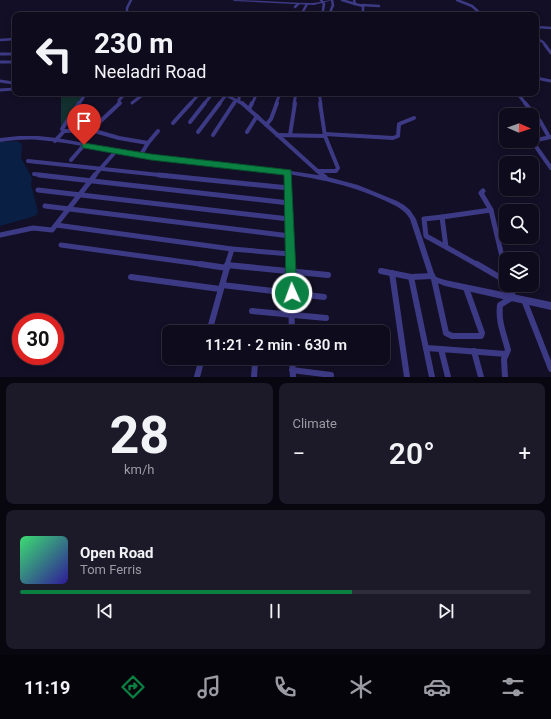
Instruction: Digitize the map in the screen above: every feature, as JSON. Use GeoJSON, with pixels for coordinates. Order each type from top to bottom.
{"type":"FeatureCollection","features":[{"type":"Feature","properties":{"kind":"street"},"geometry":{"type":"LineString","coordinates":[[127,12],[127,8],[131,0]]}},
{"type":"Feature","properties":{"kind":"street"},"geometry":{"type":"LineString","coordinates":[[234,0],[295,4],[307,4],[332,0],[333,5],[331,12]]}},
{"type":"Feature","properties":{"kind":"street"},"geometry":{"type":"LineString","coordinates":[[342,0],[362,5],[379,6]]}},
{"type":"Feature","properties":{"kind":"street"},"geometry":{"type":"LineString","coordinates":[[351,9],[354,0]]}},
{"type":"Feature","properties":{"kind":"street"},"geometry":{"type":"LineString","coordinates":[[458,0],[472,6],[479,12]]}},
{"type":"Feature","properties":{"kind":"street"},"geometry":{"type":"LineString","coordinates":[[322,1],[324,4],[323,10]]}},
{"type":"Feature","properties":{"kind":"street"},"geometry":{"type":"LineString","coordinates":[[303,12],[307,4]]}},
{"type":"Feature","properties":{"kind":"street"},"geometry":{"type":"LineString","coordinates":[[362,5],[363,12]]}},
{"type":"Feature","properties":{"kind":"street"},"geometry":{"type":"LineString","coordinates":[[539,27],[551,28]]}},
{"type":"Feature","properties":{"kind":"street"},"geometry":{"type":"LineString","coordinates":[[0,40],[12,39]]}},
{"type":"Feature","properties":{"kind":"street"},"geometry":{"type":"LineString","coordinates":[[539,40],[543,42],[551,53]]}},
{"type":"Feature","properties":{"kind":"street"},"geometry":{"type":"LineString","coordinates":[[0,54],[12,54]]}},
{"type":"Feature","properties":{"kind":"street"},"geometry":{"type":"LineString","coordinates":[[0,62],[12,62]]}},
{"type":"Feature","properties":{"kind":"street"},"geometry":{"type":"LineString","coordinates":[[539,79],[551,81]]}},
{"type":"Feature","properties":{"kind":"street"},"geometry":{"type":"LineString","coordinates":[[0,81],[12,82]]}},
{"type":"Feature","properties":{"kind":"street"},"geometry":{"type":"LineString","coordinates":[[0,90],[9,89],[12,85]]}},
{"type":"Feature","properties":{"kind":"street"},"geometry":{"type":"LineString","coordinates":[[55,141],[64,131],[62,129],[84,96]]}},
{"type":"Feature","properties":{"kind":"street"},"geometry":{"type":"LineString","coordinates":[[91,130],[120,104],[119,100],[123,96]]}},
{"type":"Feature","properties":{"kind":"street"},"geometry":{"type":"LineString","coordinates":[[132,103],[141,96]]}},
{"type":"Feature","properties":{"kind":"street"},"geometry":{"type":"LineString","coordinates":[[173,123],[197,96]]}},
{"type":"Feature","properties":{"kind":"street"},"geometry":{"type":"LineString","coordinates":[[190,122],[212,96]]}},
{"type":"Feature","properties":{"kind":"street"},"geometry":{"type":"LineString","coordinates":[[198,132],[223,96]]}},
{"type":"Feature","properties":{"kind":"street"},"geometry":{"type":"LineString","coordinates":[[228,96],[249,109],[325,177]]}},
{"type":"Feature","properties":{"kind":"street"},"geometry":{"type":"LineString","coordinates":[[213,135],[238,101],[239,96]]}},
{"type":"Feature","properties":{"kind":"street"},"geometry":{"type":"LineString","coordinates":[[249,109],[256,96]]}},
{"type":"Feature","properties":{"kind":"street"},"geometry":{"type":"LineString","coordinates":[[266,125],[271,119],[279,96]]}},
{"type":"Feature","properties":{"kind":"street"},"geometry":{"type":"LineString","coordinates":[[290,135],[296,96]]}},
{"type":"Feature","properties":{"kind":"street"},"geometry":{"type":"LineString","coordinates":[[318,171],[332,172],[337,170],[335,158],[325,135],[320,96]]}},
{"type":"Feature","properties":{"kind":"street"},"geometry":{"type":"LineString","coordinates":[[519,96],[540,121],[550,137],[532,141],[551,168]]}},
{"type":"Feature","properties":{"kind":"street"},"geometry":{"type":"LineString","coordinates":[[247,132],[257,116]]}},
{"type":"Feature","properties":{"kind":"street"},"geometry":{"type":"LineString","coordinates":[[277,135],[325,135],[393,138],[398,136],[399,124],[414,118]]}},
{"type":"Feature","properties":{"kind":"street"},"geometry":{"type":"LineString","coordinates":[[64,131],[91,130],[120,138],[148,143]]}},
{"type":"Feature","properties":{"kind":"street"},"geometry":{"type":"LineString","coordinates":[[140,156],[158,131]]}},
{"type":"Feature","properties":{"kind":"street"},"geometry":{"type":"LineString","coordinates":[[0,140],[24,137],[55,141],[140,156],[325,177],[365,188],[399,205],[411,216],[433,278],[446,333],[452,336],[481,336],[482,333],[466,288]]}},
{"type":"Feature","properties":{"kind":"street"},"geometry":{"type":"LineString","coordinates":[[71,160],[84,145]]}},
{"type":"Feature","properties":{"kind":"street"},"geometry":{"type":"LineString","coordinates":[[0,235],[18,229],[41,226],[52,230],[100,168],[116,151]]}},
{"type":"Feature","properties":{"kind":"street"},"geometry":{"type":"LineString","coordinates":[[28,160],[289,188]]}},
{"type":"Feature","properties":{"kind":"street"},"geometry":{"type":"LineString","coordinates":[[288,172],[292,325]]}},
{"type":"Feature","properties":{"kind":"street"},"geometry":{"type":"LineString","coordinates":[[34,174],[289,203]]}},
{"type":"Feature","properties":{"kind":"street"},"geometry":{"type":"LineString","coordinates":[[38,190],[289,219]]}},
{"type":"Feature","properties":{"kind":"street"},"geometry":{"type":"LineString","coordinates":[[482,191],[481,193],[491,210],[501,252]]}},
{"type":"Feature","properties":{"kind":"street"},"geometry":{"type":"LineString","coordinates":[[45,206],[290,236]]}},
{"type":"Feature","properties":{"kind":"street"},"geometry":{"type":"LineString","coordinates":[[426,236],[424,219],[491,210]]}},
{"type":"Feature","properties":{"kind":"street"},"geometry":{"type":"LineString","coordinates":[[442,217],[446,247]]}},
{"type":"Feature","properties":{"kind":"street"},"geometry":{"type":"LineString","coordinates":[[56,225],[290,254]]}},
{"type":"Feature","properties":{"kind":"street"},"geometry":{"type":"LineString","coordinates":[[417,233],[426,236],[499,277]]}},
{"type":"Feature","properties":{"kind":"street"},"geometry":{"type":"LineString","coordinates":[[61,245],[227,267],[328,275]]}},
{"type":"Feature","properties":{"kind":"street"},"geometry":{"type":"LineString","coordinates":[[211,325],[232,248]]}},
{"type":"Feature","properties":{"kind":"street"},"geometry":{"type":"LineString","coordinates":[[381,271],[433,278],[466,288],[513,297],[551,307]]}},
{"type":"Feature","properties":{"kind":"street"},"geometry":{"type":"LineString","coordinates":[[392,273],[407,377]]}},
{"type":"Feature","properties":{"kind":"street"},"geometry":{"type":"LineString","coordinates":[[411,276],[426,348],[434,377]]}},
{"type":"Feature","properties":{"kind":"street"},"geometry":{"type":"LineString","coordinates":[[131,277],[324,297]]}},
{"type":"Feature","properties":{"kind":"street"},"geometry":{"type":"LineString","coordinates":[[511,292],[513,297]]}},
{"type":"Feature","properties":{"kind":"street"},"geometry":{"type":"LineString","coordinates":[[504,377],[504,359],[508,350],[500,330],[500,306],[513,297]]}},
{"type":"Feature","properties":{"kind":"street"},"geometry":{"type":"LineString","coordinates":[[524,300],[551,369]]}},
{"type":"Feature","properties":{"kind":"street"},"geometry":{"type":"LineString","coordinates":[[252,311],[326,318]]}},
{"type":"Feature","properties":{"kind":"street"},"geometry":{"type":"LineString","coordinates":[[426,348],[506,354]]}},
{"type":"Feature","properties":{"kind":"street"},"geometry":{"type":"LineString","coordinates":[[441,350],[448,377]]}},
{"type":"Feature","properties":{"kind":"street"},"geometry":{"type":"LineString","coordinates":[[474,351],[481,377]]}},
{"type":"Feature","properties":{"kind":"street"},"geometry":{"type":"LineString","coordinates":[[197,377],[200,365]]}},
{"type":"Feature","properties":{"kind":"street"},"geometry":{"type":"LineString","coordinates":[[254,377],[255,365]]}},
{"type":"Feature","properties":{"kind":"street"},"geometry":{"type":"LineString","coordinates":[[293,374],[331,375]]}},
{"type":"Feature","properties":{"kind":"green space"},"geometry":{"type":"Polygon","coordinates":[[[61,96],[83,96],[61,128],[61,96]]]}},
{"type":"Feature","properties":{"kind":"water"},"geometry":{"type":"Polygon","coordinates":[[[17,141],[22,144],[21,158],[32,178],[31,184],[38,212],[35,216],[0,226],[0,142],[17,141]]]}},
{"type":"Feature","properties":{"kind":"route"},"geometry":{"type":"LineString","coordinates":[[84,145],[140,156],[288,172],[292,293]]}}]}
